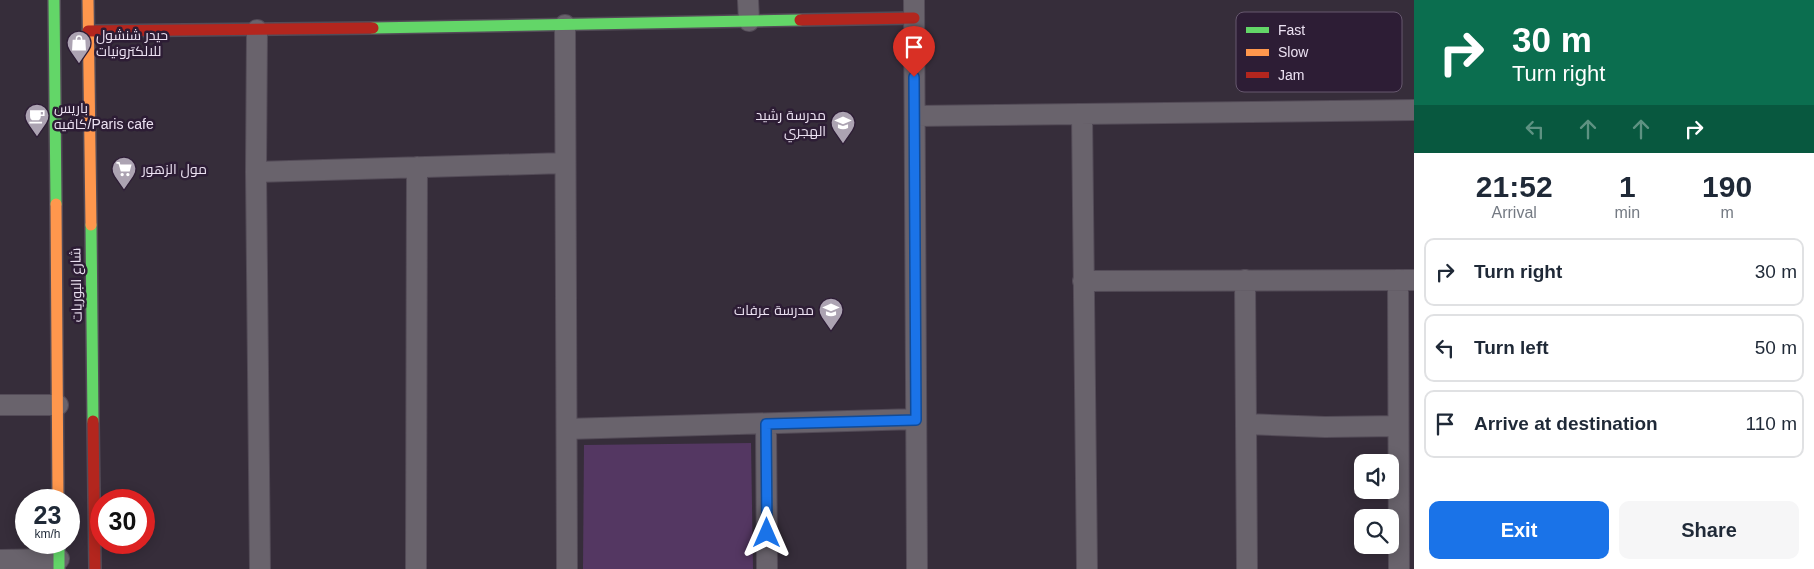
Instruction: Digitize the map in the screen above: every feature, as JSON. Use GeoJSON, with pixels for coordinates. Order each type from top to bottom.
{"type":"FeatureCollection","features":[{"type":"Feature","properties":{"kind":"street","name":"شارع البوريات"},"geometry":{"type":"LineString","coordinates":[[54,0],[58,489]]}},
{"type":"Feature","properties":{"kind":"street","name":"شارع البوريات"},"geometry":{"type":"LineString","coordinates":[[88,0],[95,569]]}},
{"type":"Feature","properties":{"kind":"street"},"geometry":{"type":"LineString","coordinates":[[748,0],[749,21]]}},
{"type":"Feature","properties":{"kind":"street"},"geometry":{"type":"LineString","coordinates":[[88,31],[257,30],[749,21],[914,9],[916,569]]}},
{"type":"Feature","properties":{"kind":"street"},"geometry":{"type":"LineString","coordinates":[[565,25],[567,569]]}},
{"type":"Feature","properties":{"kind":"street"},"geometry":{"type":"LineString","coordinates":[[257,30],[256,172],[260,569]]}},
{"type":"Feature","properties":{"kind":"street"},"geometry":{"type":"LineString","coordinates":[[915,116],[1414,110]]}},
{"type":"Feature","properties":{"kind":"street"},"geometry":{"type":"LineString","coordinates":[[1082,115],[1087,569]]}},
{"type":"Feature","properties":{"kind":"street"},"geometry":{"type":"LineString","coordinates":[[256,172],[565,163]]}},
{"type":"Feature","properties":{"kind":"street"},"geometry":{"type":"LineString","coordinates":[[416,569],[417,167]]}},
{"type":"Feature","properties":{"kind":"street"},"geometry":{"type":"LineString","coordinates":[[1245,280],[1247,569]]}},
{"type":"Feature","properties":{"kind":"street"},"geometry":{"type":"LineString","coordinates":[[1083,281],[1406,280],[1398,426],[1400,569]]}},
{"type":"Feature","properties":{"kind":"street"},"geometry":{"type":"LineString","coordinates":[[0,405],[58,405]]}},
{"type":"Feature","properties":{"kind":"street"},"geometry":{"type":"LineString","coordinates":[[567,429],[916,420]]}},
{"type":"Feature","properties":{"kind":"street"},"geometry":{"type":"LineString","coordinates":[[766,424],[767,569]]}},
{"type":"Feature","properties":{"kind":"street"},"geometry":{"type":"LineString","coordinates":[[1246,424],[1398,426]]}},
{"type":"Feature","properties":{"kind":"street"},"geometry":{"type":"LineString","coordinates":[[0,560],[59,557]]}},
{"type":"Feature","properties":{"kind":"shaded area"},"geometry":{"type":"Polygon","coordinates":[[[751,443],[753,569],[583,569],[584,445],[751,443]]]}},
{"type":"Feature","properties":{"kind":"traffic: fast"},"geometry":{"type":"LineString","coordinates":[[54,0],[56,204]]}},
{"type":"Feature","properties":{"kind":"traffic: fast"},"geometry":{"type":"LineString","coordinates":[[373,28],[800,20]]}},
{"type":"Feature","properties":{"kind":"traffic: fast"},"geometry":{"type":"LineString","coordinates":[[91,225],[93,421]]}},
{"type":"Feature","properties":{"kind":"traffic: fast"},"geometry":{"type":"LineString","coordinates":[[59,554],[59,569]]}},
{"type":"Feature","properties":{"kind":"traffic: slow"},"geometry":{"type":"LineString","coordinates":[[88,0],[91,225]]}},
{"type":"Feature","properties":{"kind":"traffic: slow"},"geometry":{"type":"LineString","coordinates":[[56,204],[58,489]]}},
{"type":"Feature","properties":{"kind":"traffic: jam"},"geometry":{"type":"LineString","coordinates":[[800,20],[914,18]]}},
{"type":"Feature","properties":{"kind":"traffic: jam"},"geometry":{"type":"LineString","coordinates":[[88,31],[373,28]]}},
{"type":"Feature","properties":{"kind":"traffic: jam"},"geometry":{"type":"LineString","coordinates":[[93,421],[95,569]]}},
{"type":"Feature","properties":{"kind":"place","name":"حيدر شنشول للالكترونيات"},"geometry":{"type":"Point","coordinates":[79,64]}},
{"type":"Feature","properties":{"kind":"place","name":"باريس كافيه/Paris cafe"},"geometry":{"type":"Point","coordinates":[37,137]}},
{"type":"Feature","properties":{"kind":"place","name":"مدرسة رشيد الهجري"},"geometry":{"type":"Point","coordinates":[843,144]}},
{"type":"Feature","properties":{"kind":"place","name":"مول الزهور"},"geometry":{"type":"Point","coordinates":[124,190]}},
{"type":"Feature","properties":{"kind":"place","name":"مدرسة عرفات"},"geometry":{"type":"Point","coordinates":[831,331]}},
{"type":"Feature","properties":{"kind":"route"},"geometry":{"type":"LineString","coordinates":[[767,533],[766,424],[916,420],[914,77]]}}]}
